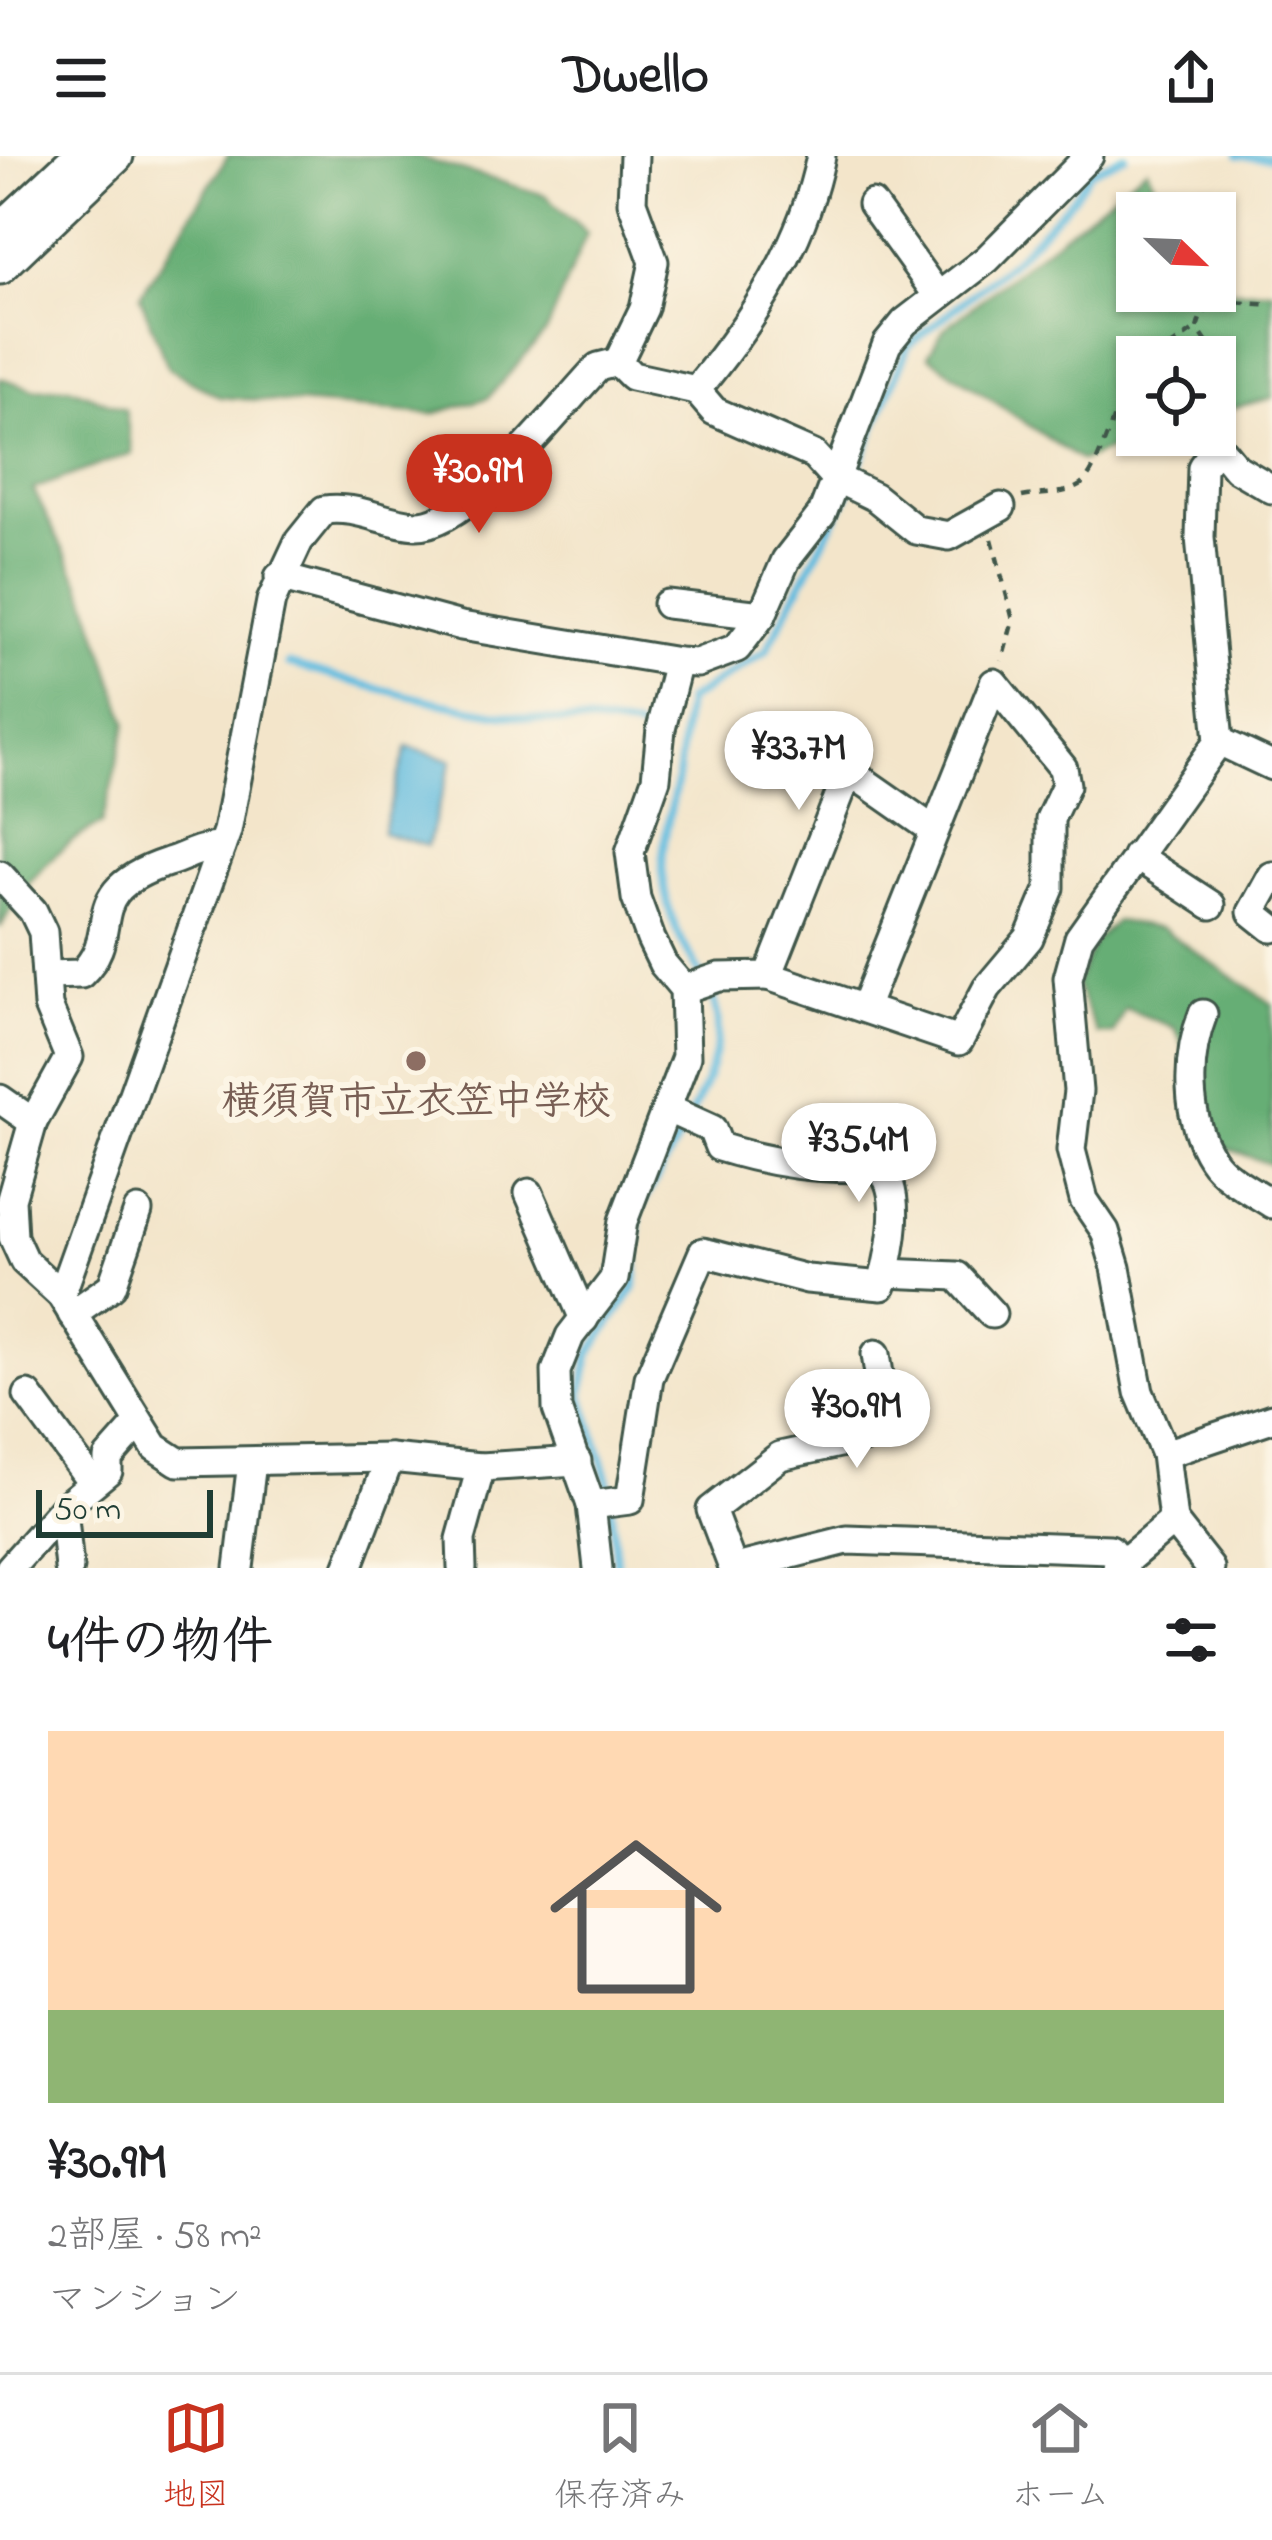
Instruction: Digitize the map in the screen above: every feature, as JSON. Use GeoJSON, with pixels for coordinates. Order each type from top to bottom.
{"type":"FeatureCollection","features":[{"type":"Feature","properties":{"kind":"main road"},"geometry":{"type":"LineString","coordinates":[[0,231],[80,156]]}},
{"type":"Feature","properties":{"kind":"main road"},"geometry":{"type":"LineString","coordinates":[[0,267],[116,156]]}},
{"type":"Feature","properties":{"kind":"street"},"geometry":{"type":"LineString","coordinates":[[618,362],[644,308],[654,262],[632,202],[634,156]]}},
{"type":"Feature","properties":{"kind":"street"},"geometry":{"type":"LineString","coordinates":[[696,390],[735,343],[797,239],[821,156]]}},
{"type":"Feature","properties":{"kind":"street"},"geometry":{"type":"LineString","coordinates":[[279,577],[461,626],[678,662],[697,663],[737,648],[762,615],[786,560],[822,514],[886,344],[987,259],[1088,156]]}},
{"type":"Feature","properties":{"kind":"street"},"geometry":{"type":"LineString","coordinates":[[872,204],[938,296]]}},
{"type":"Feature","properties":{"kind":"street"},"geometry":{"type":"LineString","coordinates":[[618,362],[632,376],[696,390],[714,411],[784,438],[814,455],[834,477],[933,536],[949,536],[992,512]]}},
{"type":"Feature","properties":{"kind":"street"},"geometry":{"type":"LineString","coordinates":[[67,1304],[221,847],[249,697],[279,577],[324,510],[344,507],[419,526],[458,513],[598,367],[618,362]]}},
{"type":"Feature","properties":{"kind":"street"},"geometry":{"type":"LineString","coordinates":[[1210,1568],[1173,1521],[1165,1454],[1139,1392],[1110,1249],[1084,1200],[1071,1150],[1078,1091],[1068,978],[1079,938],[1219,741],[1200,537],[1210,457],[1272,489]]}},
{"type":"Feature","properties":{"kind":"street"},"geometry":{"type":"LineString","coordinates":[[667,604],[762,615]]}},
{"type":"Feature","properties":{"kind":"street"},"geometry":{"type":"LineString","coordinates":[[598,1568],[591,1505],[557,1409],[556,1371],[570,1336],[614,1279],[623,1221],[682,1114],[684,988],[663,964],[651,939],[636,898],[630,852],[656,779],[661,729],[678,662]]}},
{"type":"Feature","properties":{"kind":"street"},"geometry":{"type":"LineString","coordinates":[[684,988],[719,977],[768,976],[959,1041],[987,988],[1029,938],[1050,888],[1050,819],[1066,785],[1064,768],[994,683],[863,1008]]}},
{"type":"Feature","properties":{"kind":"street"},"geometry":{"type":"LineString","coordinates":[[1219,741],[1272,766]]}},
{"type":"Feature","properties":{"kind":"street"},"geometry":{"type":"LineString","coordinates":[[768,976],[849,771],[932,829]]}},
{"type":"Feature","properties":{"kind":"street"},"geometry":{"type":"LineString","coordinates":[[48,975],[81,974],[91,965],[106,910],[125,876],[200,847],[221,847]]}},
{"type":"Feature","properties":{"kind":"street"},"geometry":{"type":"LineString","coordinates":[[1136,856],[1211,905]]}},
{"type":"Feature","properties":{"kind":"street"},"geometry":{"type":"LineString","coordinates":[[0,875],[33,911],[43,932],[48,1006],[69,1057],[33,1122],[11,1199],[13,1237],[24,1261],[67,1304],[155,1447],[178,1462],[390,1459],[481,1467],[577,1461]]}},
{"type":"Feature","properties":{"kind":"street"},"geometry":{"type":"LineString","coordinates":[[1272,876],[1252,912],[1272,928]]}},
{"type":"Feature","properties":{"kind":"street"},"geometry":{"type":"LineString","coordinates":[[1203,1014],[1191,1044],[1199,1128],[1213,1162],[1272,1204]]}},
{"type":"Feature","properties":{"kind":"street"},"geometry":{"type":"LineString","coordinates":[[1,1097],[33,1122]]}},
{"type":"Feature","properties":{"kind":"street"},"geometry":{"type":"LineString","coordinates":[[591,1505],[630,1500],[649,1378],[704,1252],[807,1280],[882,1286],[890,1192],[879,1167],[812,1170],[763,1160],[719,1147],[712,1129],[682,1114]]}},
{"type":"Feature","properties":{"kind":"street"},"geometry":{"type":"LineString","coordinates":[[529,1192],[584,1319]]}},
{"type":"Feature","properties":{"kind":"street"},"geometry":{"type":"LineString","coordinates":[[67,1304],[112,1286],[138,1211]]}},
{"type":"Feature","properties":{"kind":"street"},"geometry":{"type":"LineString","coordinates":[[885,1273],[957,1276],[992,1314]]}},
{"type":"Feature","properties":{"kind":"street"},"geometry":{"type":"LineString","coordinates":[[877,1354],[886,1422],[881,1434],[780,1456],[711,1510],[735,1568],[785,1563],[848,1540],[910,1538],[1110,1550],[1121,1567],[1173,1521]]}},
{"type":"Feature","properties":{"kind":"street"},"geometry":{"type":"LineString","coordinates":[[28,1395],[92,1481]]}},
{"type":"Feature","properties":{"kind":"street"},"geometry":{"type":"LineString","coordinates":[[1165,1454],[1272,1418]]}},
{"type":"Feature","properties":{"kind":"street"},"geometry":{"type":"LineString","coordinates":[[10,1568],[63,1508],[108,1471],[108,1458],[139,1424]]}},
{"type":"Feature","properties":{"kind":"street"},"geometry":{"type":"LineString","coordinates":[[348,1568],[390,1459]]}},
{"type":"Feature","properties":{"kind":"street"},"geometry":{"type":"LineString","coordinates":[[239,1568],[252,1462]]}},
{"type":"Feature","properties":{"kind":"street"},"geometry":{"type":"LineString","coordinates":[[462,1568],[461,1540],[481,1467]]}},
{"type":"Feature","properties":{"kind":"street"},"geometry":{"type":"LineString","coordinates":[[63,1508],[69,1568]]}},
{"type":"Feature","properties":{"kind":"path"},"geometry":{"type":"LineString","coordinates":[[1185,336],[1219,301],[1272,305]]}},
{"type":"Feature","properties":{"kind":"path"},"geometry":{"type":"LineString","coordinates":[[1197,328],[1235,384],[1231,426],[1210,457]]}},
{"type":"Feature","properties":{"kind":"path"},"geometry":{"type":"LineString","coordinates":[[994,683],[1013,620],[992,512],[1024,495],[1076,488],[1086,481],[1116,411]]}},
{"type":"Feature","properties":{"kind":"green space"},"geometry":{"type":"Polygon","coordinates":[[[228,156],[415,156],[545,195],[587,233],[545,333],[488,398],[433,414],[220,397],[168,368],[140,296],[228,156]]]}},
{"type":"Feature","properties":{"kind":"green space"},"geometry":{"type":"Polygon","coordinates":[[[1147,168],[1158,192],[1117,192],[1147,168]]]}},
{"type":"Feature","properties":{"kind":"green space"},"geometry":{"type":"Polygon","coordinates":[[[1116,193],[1116,312],[1236,312],[1236,290],[1272,290],[1272,398],[1236,407],[1236,336],[1116,336],[1116,447],[1081,461],[928,356],[944,329],[1116,193]]]}},
{"type":"Feature","properties":{"kind":"green space"},"geometry":{"type":"Polygon","coordinates":[[[0,378],[34,389],[69,387],[125,409],[132,453],[33,489],[84,591],[127,722],[102,824],[71,842],[43,867],[0,928],[0,378]]]}},
{"type":"Feature","properties":{"kind":"green space"},"geometry":{"type":"Polygon","coordinates":[[[1116,921],[1162,929],[1272,1004],[1272,1165],[1213,1143],[1206,1096],[1175,1028],[1125,1008],[1113,1034],[1097,1034],[1076,985],[1095,941],[1116,921]]]}},
{"type":"Feature","properties":{"kind":"water"},"geometry":{"type":"Polygon","coordinates":[[[407,747],[452,760],[427,846],[382,833],[407,747]]]}},
{"type":"Feature","properties":{"kind":"waterway"},"geometry":{"type":"LineString","coordinates":[[854,478],[908,346],[1014,260],[1073,198],[1090,172],[1125,156]]}},
{"type":"Feature","properties":{"kind":"waterway"},"geometry":{"type":"LineString","coordinates":[[1238,156],[1272,158]]}},
{"type":"Feature","properties":{"kind":"waterway"},"geometry":{"type":"LineString","coordinates":[[692,1112],[711,1068],[718,1034],[716,1008],[670,913],[663,877],[687,701],[766,651],[849,492]]}},
{"type":"Feature","properties":{"kind":"waterway"},"geometry":{"type":"LineString","coordinates":[[288,664],[466,708],[624,726],[656,735]]}},
{"type":"Feature","properties":{"kind":"waterway"},"geometry":{"type":"LineString","coordinates":[[617,1568],[608,1480],[582,1394],[589,1355],[635,1287],[639,1210],[685,1126]]}},
{"type":"Feature","properties":{"kind":"place","name":"横須賀市立衣笠中学校"},"geometry":{"type":"Point","coordinates":[416,1061]}}]}
